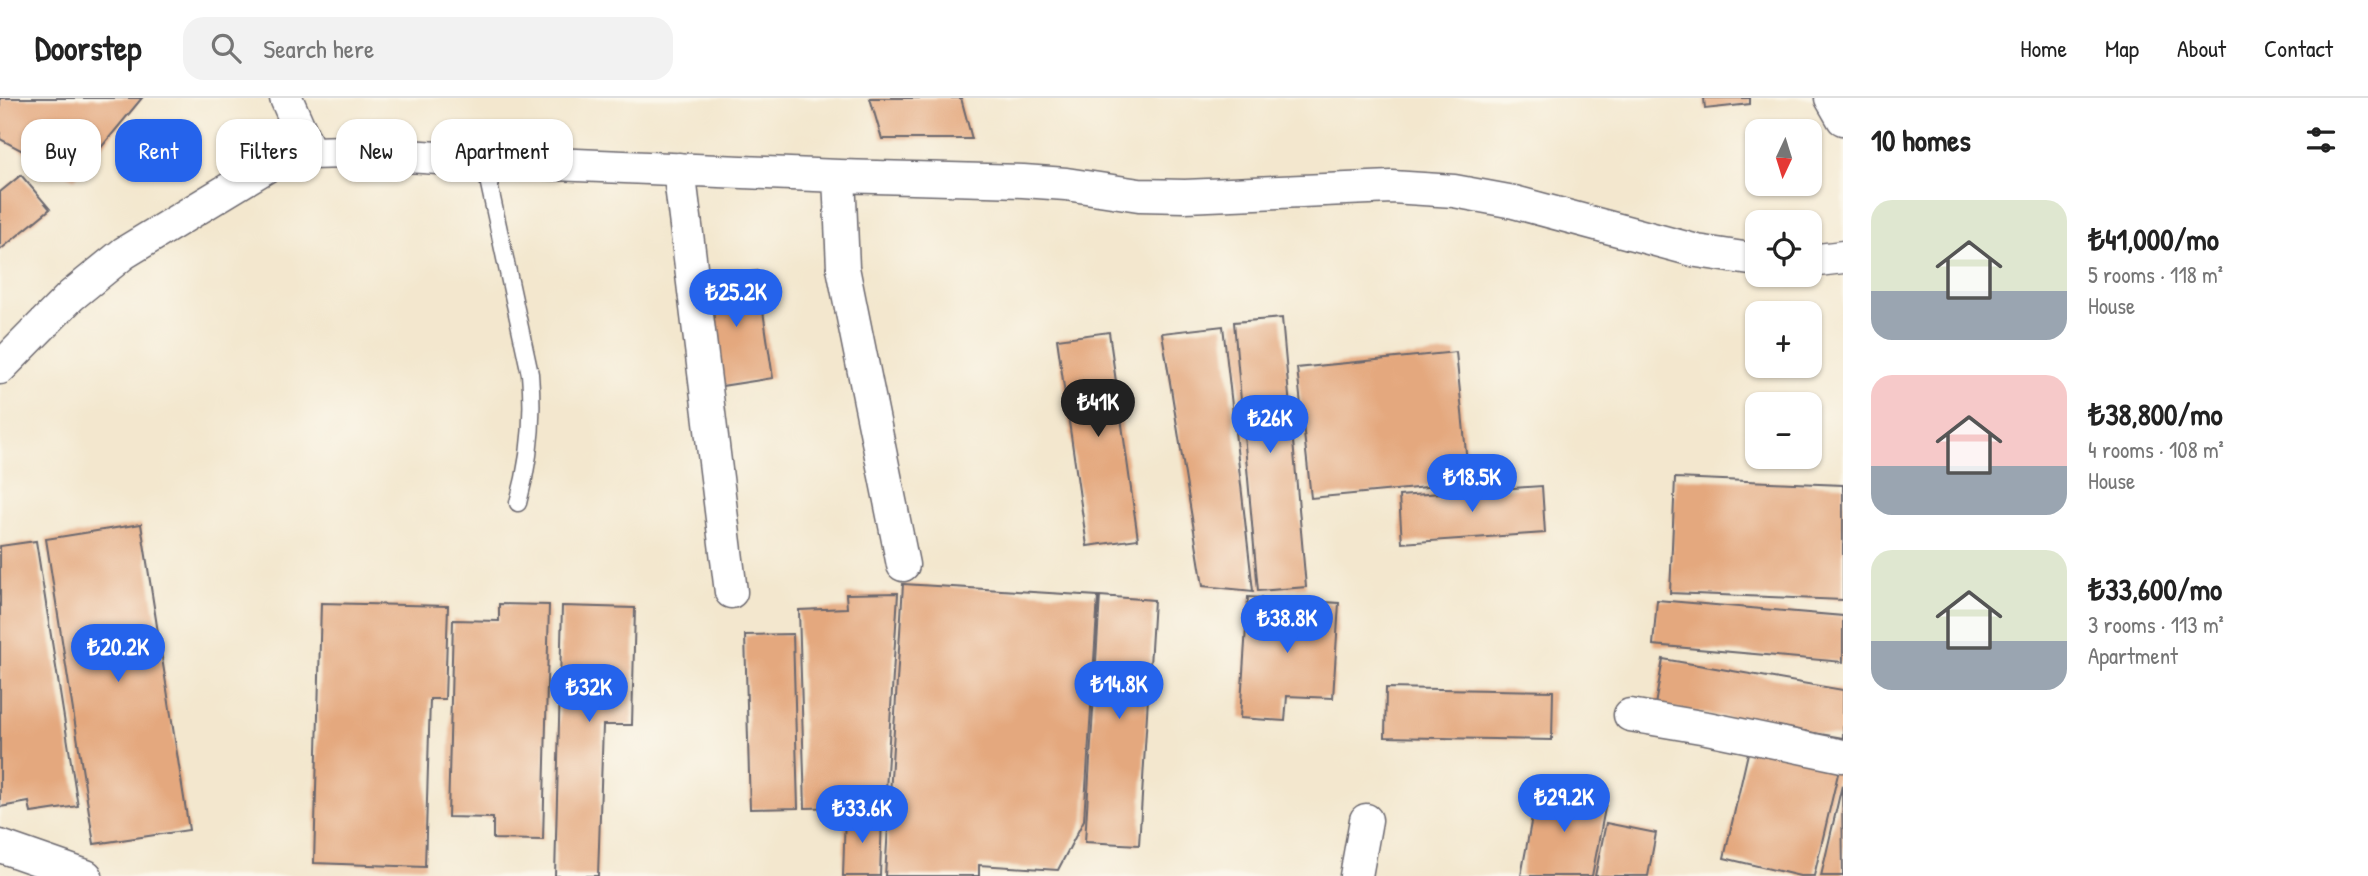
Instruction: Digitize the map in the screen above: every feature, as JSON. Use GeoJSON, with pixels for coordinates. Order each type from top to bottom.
{"type":"FeatureCollection","features":[{"type":"Feature","properties":{"kind":"street"},"geometry":{"type":"LineString","coordinates":[[286,98],[295,119]]}},
{"type":"Feature","properties":{"kind":"street"},"geometry":{"type":"LineString","coordinates":[[1831,98],[1843,119]]}},
{"type":"Feature","properties":{"kind":"street"},"geometry":{"type":"LineString","coordinates":[[322,153],[431,158]]}},
{"type":"Feature","properties":{"kind":"street"},"geometry":{"type":"LineString","coordinates":[[573,165],[1023,181],[1066,184],[1139,195],[1185,196],[1392,187],[1454,191],[1514,202],[1697,251],[1745,258]]}},
{"type":"Feature","properties":{"kind":"street"},"geometry":{"type":"LineString","coordinates":[[679,169],[731,592]]}},
{"type":"Feature","properties":{"kind":"street"},"geometry":{"type":"LineString","coordinates":[[839,176],[844,268],[903,565]]}},
{"type":"Feature","properties":{"kind":"street"},"geometry":{"type":"LineString","coordinates":[[0,368],[71,296],[124,253],[240,182]]}},
{"type":"Feature","properties":{"kind":"street"},"geometry":{"type":"LineString","coordinates":[[1822,260],[1843,257]]}},
{"type":"Feature","properties":{"kind":"street"},"geometry":{"type":"LineString","coordinates":[[1630,715],[1843,756]]}},
{"type":"Feature","properties":{"kind":"street"},"geometry":{"type":"LineString","coordinates":[[1356,876],[1366,820]]}},
{"type":"Feature","properties":{"kind":"street"},"geometry":{"type":"LineString","coordinates":[[0,846],[86,876]]}},
{"type":"Feature","properties":{"kind":"lane"},"geometry":{"type":"LineString","coordinates":[[489,182],[530,374],[530,450],[518,503]]}},
{"type":"Feature","properties":{"kind":"building"},"geometry":{"type":"Polygon","coordinates":[[[0,98],[142,98],[125,119],[115,119],[115,131],[101,148],[101,119],[21,119],[21,150],[0,139],[0,98]]]}},
{"type":"Feature","properties":{"kind":"building"},"geometry":{"type":"Polygon","coordinates":[[[870,98],[961,98],[972,139],[882,139],[870,98]]]}},
{"type":"Feature","properties":{"kind":"building"},"geometry":{"type":"Polygon","coordinates":[[[1704,98],[1750,98],[1750,104],[1705,109],[1704,98]]]}},
{"type":"Feature","properties":{"kind":"building"},"geometry":{"type":"Polygon","coordinates":[[[21,175],[21,182],[27,182],[50,209],[0,250],[0,192],[21,175]]]}},
{"type":"Feature","properties":{"kind":"building"},"geometry":{"type":"Polygon","coordinates":[[[757,271],[773,378],[715,387],[699,280],[757,271]]]}},
{"type":"Feature","properties":{"kind":"building"},"geometry":{"type":"Polygon","coordinates":[[[1282,318],[1306,587],[1258,591],[1234,322],[1282,318]]]}},
{"type":"Feature","properties":{"kind":"building"},"geometry":{"type":"Polygon","coordinates":[[[1223,326],[1253,591],[1203,586],[1162,333],[1223,326]]]}},
{"type":"Feature","properties":{"kind":"building"},"geometry":{"type":"Polygon","coordinates":[[[1109,332],[1138,539],[1087,546],[1057,339],[1109,332]]]}},
{"type":"Feature","properties":{"kind":"building"},"geometry":{"type":"Polygon","coordinates":[[[1456,352],[1469,483],[1311,498],[1297,368],[1456,352]]]}},
{"type":"Feature","properties":{"kind":"building"},"geometry":{"type":"Polygon","coordinates":[[[1675,478],[1843,485],[1843,600],[1670,593],[1675,478]]]}},
{"type":"Feature","properties":{"kind":"building"},"geometry":{"type":"Polygon","coordinates":[[[1542,486],[1545,533],[1402,543],[1399,496],[1542,486]]]}},
{"type":"Feature","properties":{"kind":"building"},"geometry":{"type":"Polygon","coordinates":[[[141,524],[189,830],[94,844],[46,539],[141,524]]]}},
{"type":"Feature","properties":{"kind":"building"},"geometry":{"type":"Polygon","coordinates":[[[36,541],[78,806],[31,813],[29,802],[0,807],[0,546],[36,541]]]}},
{"type":"Feature","properties":{"kind":"building"},"geometry":{"type":"Polygon","coordinates":[[[903,584],[1098,596],[1084,820],[1058,870],[979,865],[979,876],[885,876],[903,584]]]}},
{"type":"Feature","properties":{"kind":"building"},"geometry":{"type":"Polygon","coordinates":[[[898,593],[885,806],[805,808],[799,610],[847,608],[846,594],[898,593]]]}},
{"type":"Feature","properties":{"kind":"building"},"geometry":{"type":"Polygon","coordinates":[[[1100,596],[1154,600],[1139,845],[1085,842],[1100,596]]]}},
{"type":"Feature","properties":{"kind":"building"},"geometry":{"type":"Polygon","coordinates":[[[1248,597],[1339,603],[1333,698],[1287,696],[1285,721],[1240,718],[1248,597]]]}},
{"type":"Feature","properties":{"kind":"building"},"geometry":{"type":"Polygon","coordinates":[[[1657,600],[1843,616],[1843,662],[1653,645],[1657,600]]]}},
{"type":"Feature","properties":{"kind":"building"},"geometry":{"type":"Polygon","coordinates":[[[321,603],[448,606],[445,699],[430,699],[425,867],[314,863],[321,603]]]}},
{"type":"Feature","properties":{"kind":"building"},"geometry":{"type":"Polygon","coordinates":[[[499,604],[549,605],[543,840],[493,839],[493,818],[448,817],[453,620],[499,621],[499,604]]]}},
{"type":"Feature","properties":{"kind":"building"},"geometry":{"type":"Polygon","coordinates":[[[562,606],[635,608],[632,725],[603,725],[598,876],[555,876],[562,606]]]}},
{"type":"Feature","properties":{"kind":"building"},"geometry":{"type":"Polygon","coordinates":[[[793,634],[798,808],[750,809],[745,635],[793,634]]]}},
{"type":"Feature","properties":{"kind":"building"},"geometry":{"type":"Polygon","coordinates":[[[1663,659],[1843,690],[1843,738],[1655,705],[1663,659]]]}},
{"type":"Feature","properties":{"kind":"building"},"geometry":{"type":"Polygon","coordinates":[[[1386,688],[1553,691],[1552,740],[1385,737],[1386,688]]]}},
{"type":"Feature","properties":{"kind":"building"},"geometry":{"type":"Polygon","coordinates":[[[1751,740],[1841,761],[1814,876],[1800,876],[1724,858],[1751,740]]]}},
{"type":"Feature","properties":{"kind":"building"},"geometry":{"type":"Polygon","coordinates":[[[1538,785],[1607,798],[1592,876],[1521,876],[1538,785]]]}},
{"type":"Feature","properties":{"kind":"building"},"geometry":{"type":"Polygon","coordinates":[[[1842,785],[1843,876],[1821,876],[1842,785]]]}},
{"type":"Feature","properties":{"kind":"building"},"geometry":{"type":"Polygon","coordinates":[[[845,814],[882,815],[880,876],[843,876],[845,814]]]}},
{"type":"Feature","properties":{"kind":"building"},"geometry":{"type":"Polygon","coordinates":[[[1606,823],[1656,833],[1648,876],[1595,876],[1606,823]]]}}]}
